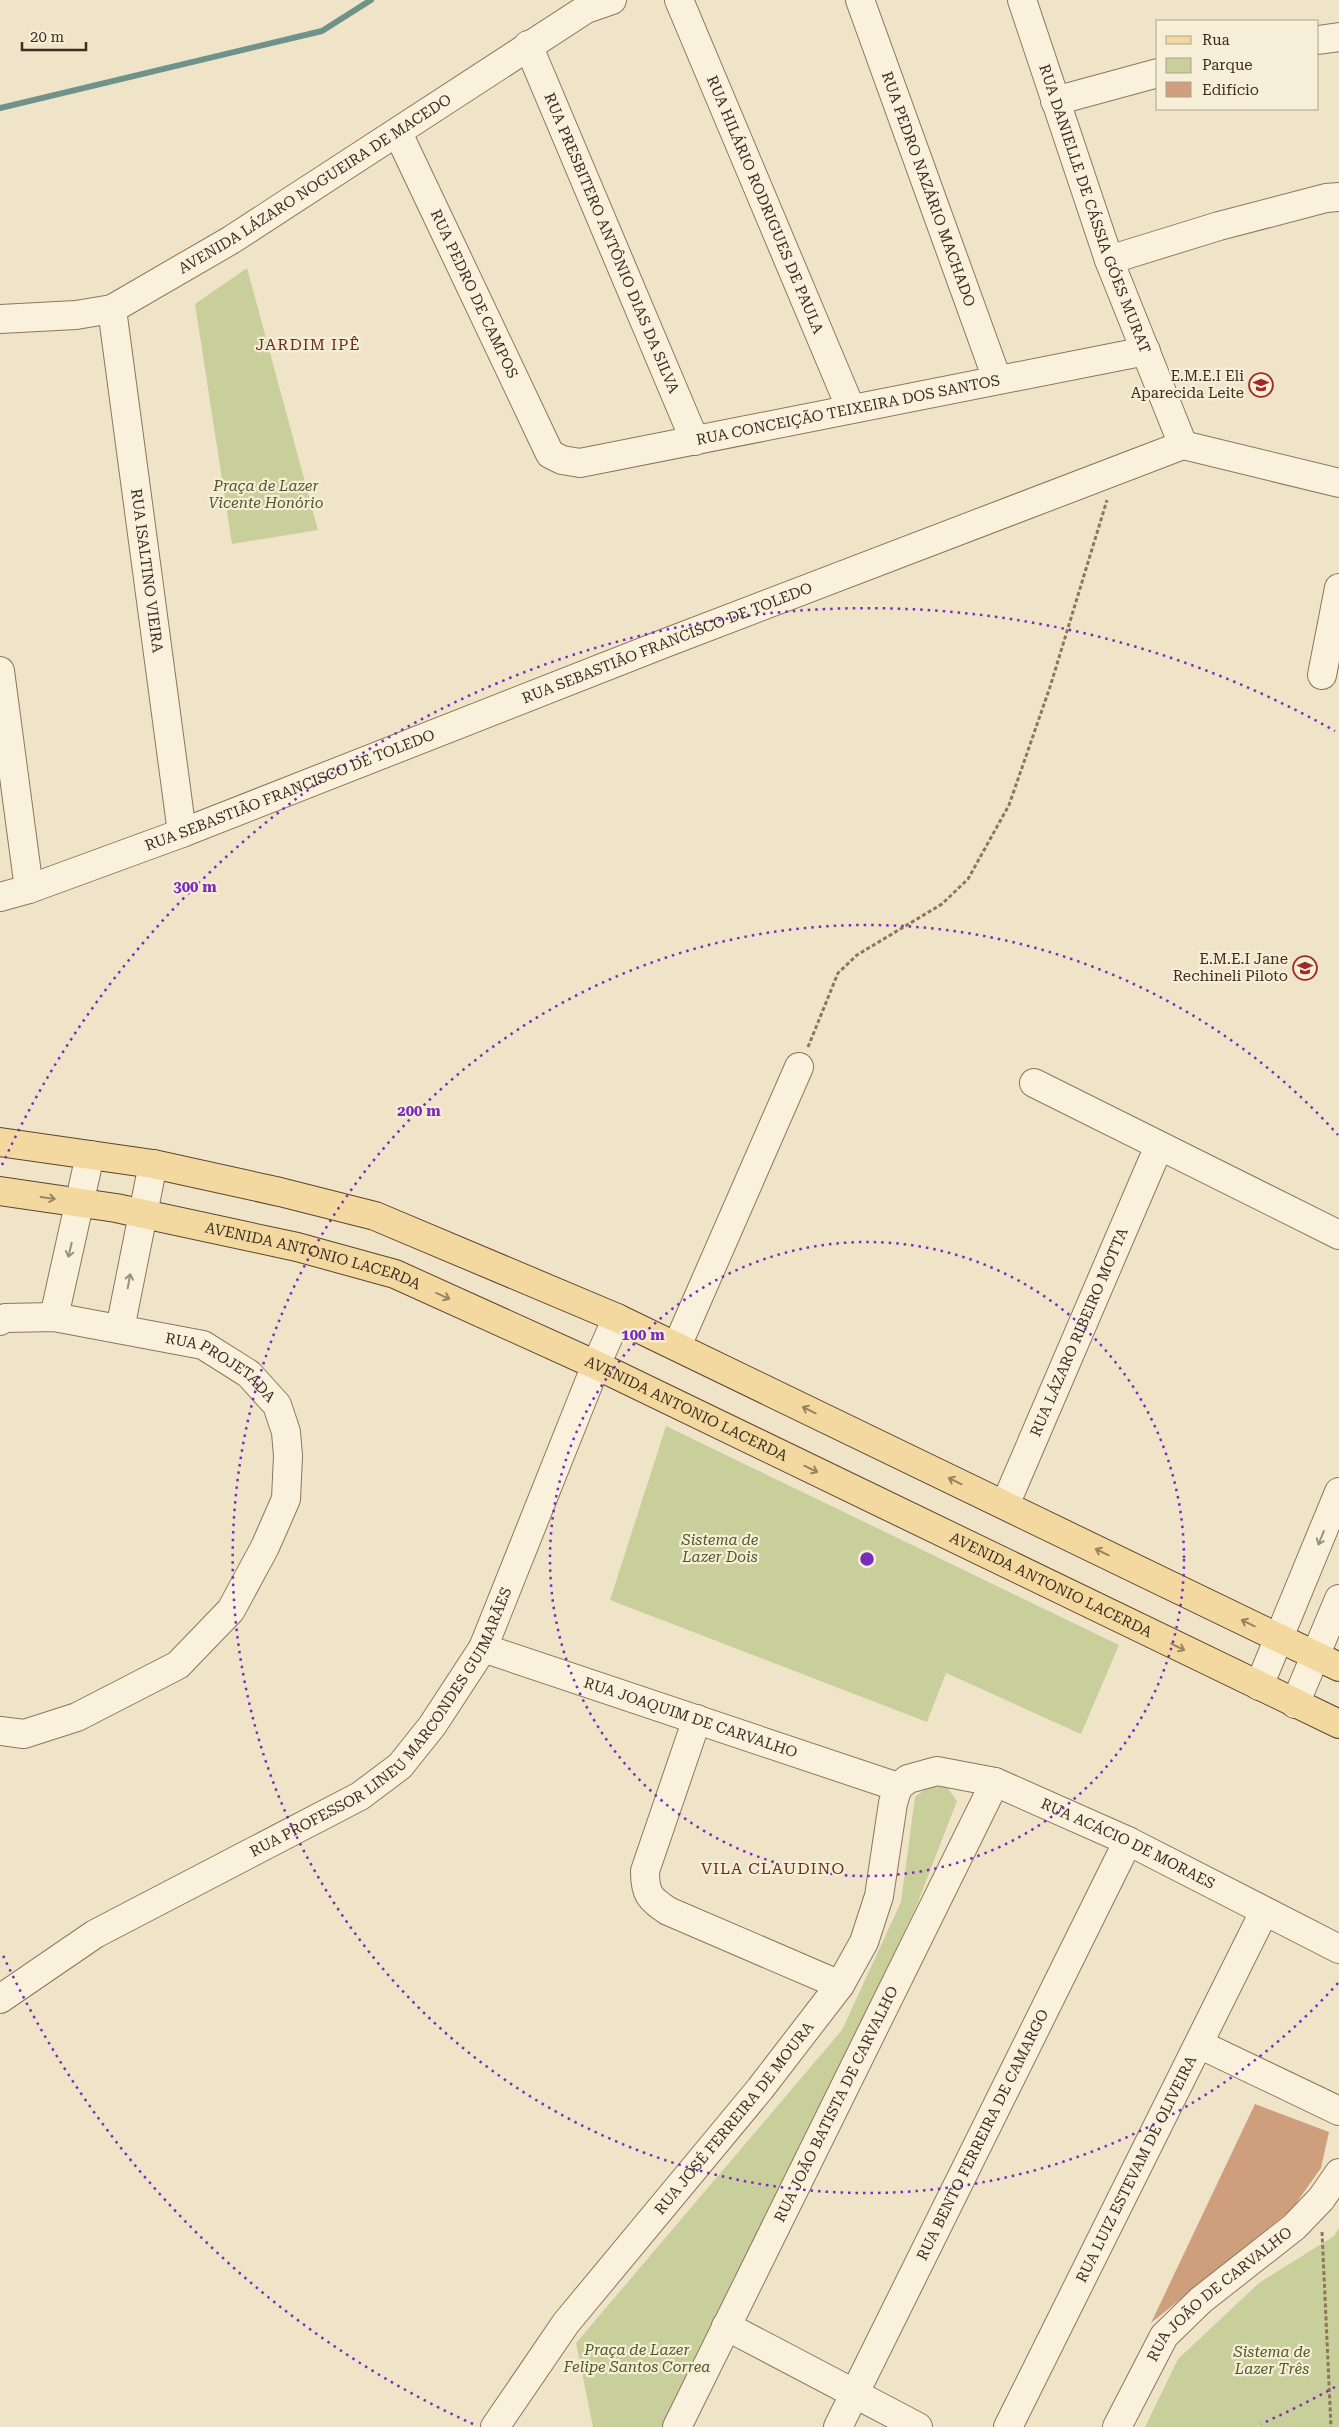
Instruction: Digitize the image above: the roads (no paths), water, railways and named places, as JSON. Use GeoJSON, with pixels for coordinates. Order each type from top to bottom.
{"type":"FeatureCollection","features":[{"type":"Feature","properties":{"kind":"main road"},"geometry":{"type":"LineString","coordinates":[[0,1142],[153,1164],[280,1192],[375,1216],[617,1318],[1328,1661]]}},
{"type":"Feature","properties":{"kind":"main road","name":"AVENIDA ANTONIO LACERDA"},"geometry":{"type":"LineString","coordinates":[[0,1191],[80,1202],[143,1214],[297,1247],[395,1274],[596,1365],[1339,1724]]}},
{"type":"Feature","properties":{"kind":"street","name":"AVENIDA LÁZARO NOGUEIRA DE MACEDO"},"geometry":{"type":"LineString","coordinates":[[0,319],[76,314],[112,308],[231,240],[586,9],[612,0]]}},
{"type":"Feature","properties":{"kind":"street","name":"RUA HILÁRIO RODRIGUES DE PAULA"},"geometry":{"type":"LineString","coordinates":[[679,0],[851,409]]}},
{"type":"Feature","properties":{"kind":"street","name":"RUA PEDRO NAZÁRIO MACHADO"},"geometry":{"type":"LineString","coordinates":[[860,0],[997,379]]}},
{"type":"Feature","properties":{"kind":"street","name":"RUA DANIELLE DE CÁSSIA GÓES MURAT"},"geometry":{"type":"LineString","coordinates":[[1022,0],[1109,260],[1183,445]]}},
{"type":"Feature","properties":{"kind":"street"},"geometry":{"type":"LineString","coordinates":[[1319,40],[1339,37]]}},
{"type":"Feature","properties":{"kind":"street","name":"RUA PRESBITERO ANTÔNIO DIAS DA SILVA"},"geometry":{"type":"LineString","coordinates":[[528,45],[695,440]]}},
{"type":"Feature","properties":{"kind":"street"},"geometry":{"type":"LineString","coordinates":[[1056,101],[1156,74]]}},
{"type":"Feature","properties":{"kind":"street","name":"RUA PEDRO DE CAMPOS"},"geometry":{"type":"LineString","coordinates":[[398,133],[550,454]]}},
{"type":"Feature","properties":{"kind":"street"},"geometry":{"type":"LineString","coordinates":[[1109,260],[1219,226],[1326,198],[1339,197]]}},
{"type":"Feature","properties":{"kind":"street","name":"RUA ISALTINO VIEIRA"},"geometry":{"type":"LineString","coordinates":[[112,308],[182,833]]}},
{"type":"Feature","properties":{"kind":"street","name":"RUA CONCEIÇÃO TEIXEIRA DOS SANTOS"},"geometry":{"type":"LineString","coordinates":[[550,454],[562,460],[580,462],[1146,351]]}},
{"type":"Feature","properties":{"kind":"street"},"geometry":{"type":"LineString","coordinates":[[1183,445],[1339,483]]}},
{"type":"Feature","properties":{"kind":"street","name":"RUA SEBASTIÃO FRANCISCO DE TOLEDO"},"geometry":{"type":"LineString","coordinates":[[0,897],[29,889],[182,833],[659,645],[1183,445]]}},
{"type":"Feature","properties":{"kind":"street"},"geometry":{"type":"LineString","coordinates":[[1322,675],[1339,588]]}},
{"type":"Feature","properties":{"kind":"street"},"geometry":{"type":"LineString","coordinates":[[0,671],[29,889]]}},
{"type":"Feature","properties":{"kind":"street"},"geometry":{"type":"LineString","coordinates":[[676,1346],[799,1067]]}},
{"type":"Feature","properties":{"kind":"street"},"geometry":{"type":"LineString","coordinates":[[1034,1083],[1339,1235]]}},
{"type":"Feature","properties":{"kind":"street"},"geometry":{"type":"LineString","coordinates":[[54,1317],[90,1155]]}},
{"type":"Feature","properties":{"kind":"street","name":"RUA LÁZARO RIBEIRO MOTTA"},"geometry":{"type":"LineString","coordinates":[[1005,1505],[1153,1160]]}},
{"type":"Feature","properties":{"kind":"street"},"geometry":{"type":"LineString","coordinates":[[120,1329],[153,1164]]}},
{"type":"Feature","properties":{"kind":"street","name":"RUA PROJETADA"},"geometry":{"type":"LineString","coordinates":[[0,1322],[5,1318],[54,1317],[203,1345],[249,1374],[277,1405],[286,1432],[288,1456],[286,1499],[265,1546],[231,1610],[178,1665],[78,1717],[24,1734],[0,1731]]}},
{"type":"Feature","properties":{"kind":"street","name":"RUA PROFESSOR LINEU MARCONDES GUIMARÃES"},"geometry":{"type":"LineString","coordinates":[[0,1999],[95,1934],[360,1796],[400,1766],[432,1726],[483,1648],[596,1365],[617,1318]]}},
{"type":"Feature","properties":{"kind":"street"},"geometry":{"type":"LineString","coordinates":[[1259,1686],[1339,1492]]}},
{"type":"Feature","properties":{"kind":"street"},"geometry":{"type":"LineString","coordinates":[[1295,1704],[1328,1661],[1339,1599]]}},
{"type":"Feature","properties":{"kind":"street","name":"RUA JOAQUIM DE CARVALHO"},"geometry":{"type":"LineString","coordinates":[[483,1648],[696,1719],[903,1783]]}},
{"type":"Feature","properties":{"kind":"street"},"geometry":{"type":"LineString","coordinates":[[696,1719],[646,1871],[645,1887],[651,1899],[668,1911],[840,1985]]}},
{"type":"Feature","properties":{"kind":"street","name":"RUA ACÁCIO DE MORAES"},"geometry":{"type":"LineString","coordinates":[[903,1783],[936,1771],[995,1782],[1128,1841],[1339,1949]]}},
{"type":"Feature","properties":{"kind":"street","name":"RUA JOÃO BATISTA DE CARVALHO"},"geometry":{"type":"LineString","coordinates":[[677,2427],[995,1782]]}},
{"type":"Feature","properties":{"kind":"street","name":"RUA JOSÉ FERREIRA DE MOURA"},"geometry":{"type":"LineString","coordinates":[[496,2427],[566,2323],[760,2089],[840,1985],[864,1942],[879,1896],[889,1822],[903,1783]]}},
{"type":"Feature","properties":{"kind":"street","name":"RUA BENTO FERREIRA DE CAMARGO"},"geometry":{"type":"LineString","coordinates":[[838,2427],[1128,1841]]}},
{"type":"Feature","properties":{"kind":"street","name":"RUA LUIZ ESTEVAM DE OLIVEIRA"},"geometry":{"type":"LineString","coordinates":[[1008,2427],[1264,1912]]}},
{"type":"Feature","properties":{"kind":"street"},"geometry":{"type":"LineString","coordinates":[[1199,2044],[1339,2111]]}},
{"type":"Feature","properties":{"kind":"street","name":"RUA JOÃO DE CARVALHO"},"geometry":{"type":"LineString","coordinates":[[1117,2427],[1164,2336],[1202,2300],[1294,2227],[1321,2199],[1339,2173]]}},
{"type":"Feature","properties":{"kind":"street"},"geometry":{"type":"LineString","coordinates":[[726,2326],[855,2392],[918,2427]]}},
{"type":"Feature","properties":{"kind":"waterway"},"geometry":{"type":"LineString","coordinates":[[0,108],[322,31],[371,0]]}},
{"type":"Feature","properties":{"kind":"place","name":"E.M.E.I Eli Aparecida Leite"},"geometry":{"type":"Point","coordinates":[1261,385]}},
{"type":"Feature","properties":{"kind":"place","name":"E.M.E.I Jane Rechineli Piloto"},"geometry":{"type":"Point","coordinates":[1305,968]}},
{"type":"Feature","properties":{"kind":"district","name":"JARDIM IPÊ"},"geometry":{"type":"Point","coordinates":[308,344]}},
{"type":"Feature","properties":{"kind":"district","name":"VILA CLAUDINO"},"geometry":{"type":"Point","coordinates":[773,1868]}},
{"type":"Feature","properties":{"kind":"park label","name":"Praça de Lazer Vicente Honório"},"geometry":{"type":"Point","coordinates":[266,494]}},
{"type":"Feature","properties":{"kind":"park label","name":"Sistema de Lazer Dois"},"geometry":{"type":"Point","coordinates":[720,1548]}},
{"type":"Feature","properties":{"kind":"park label","name":"Praça de Lazer Felipe Santos Correa"},"geometry":{"type":"Point","coordinates":[637,2358]}},
{"type":"Feature","properties":{"kind":"park label","name":"Sistema de Lazer Três"},"geometry":{"type":"Point","coordinates":[1272,2360]}}]}
